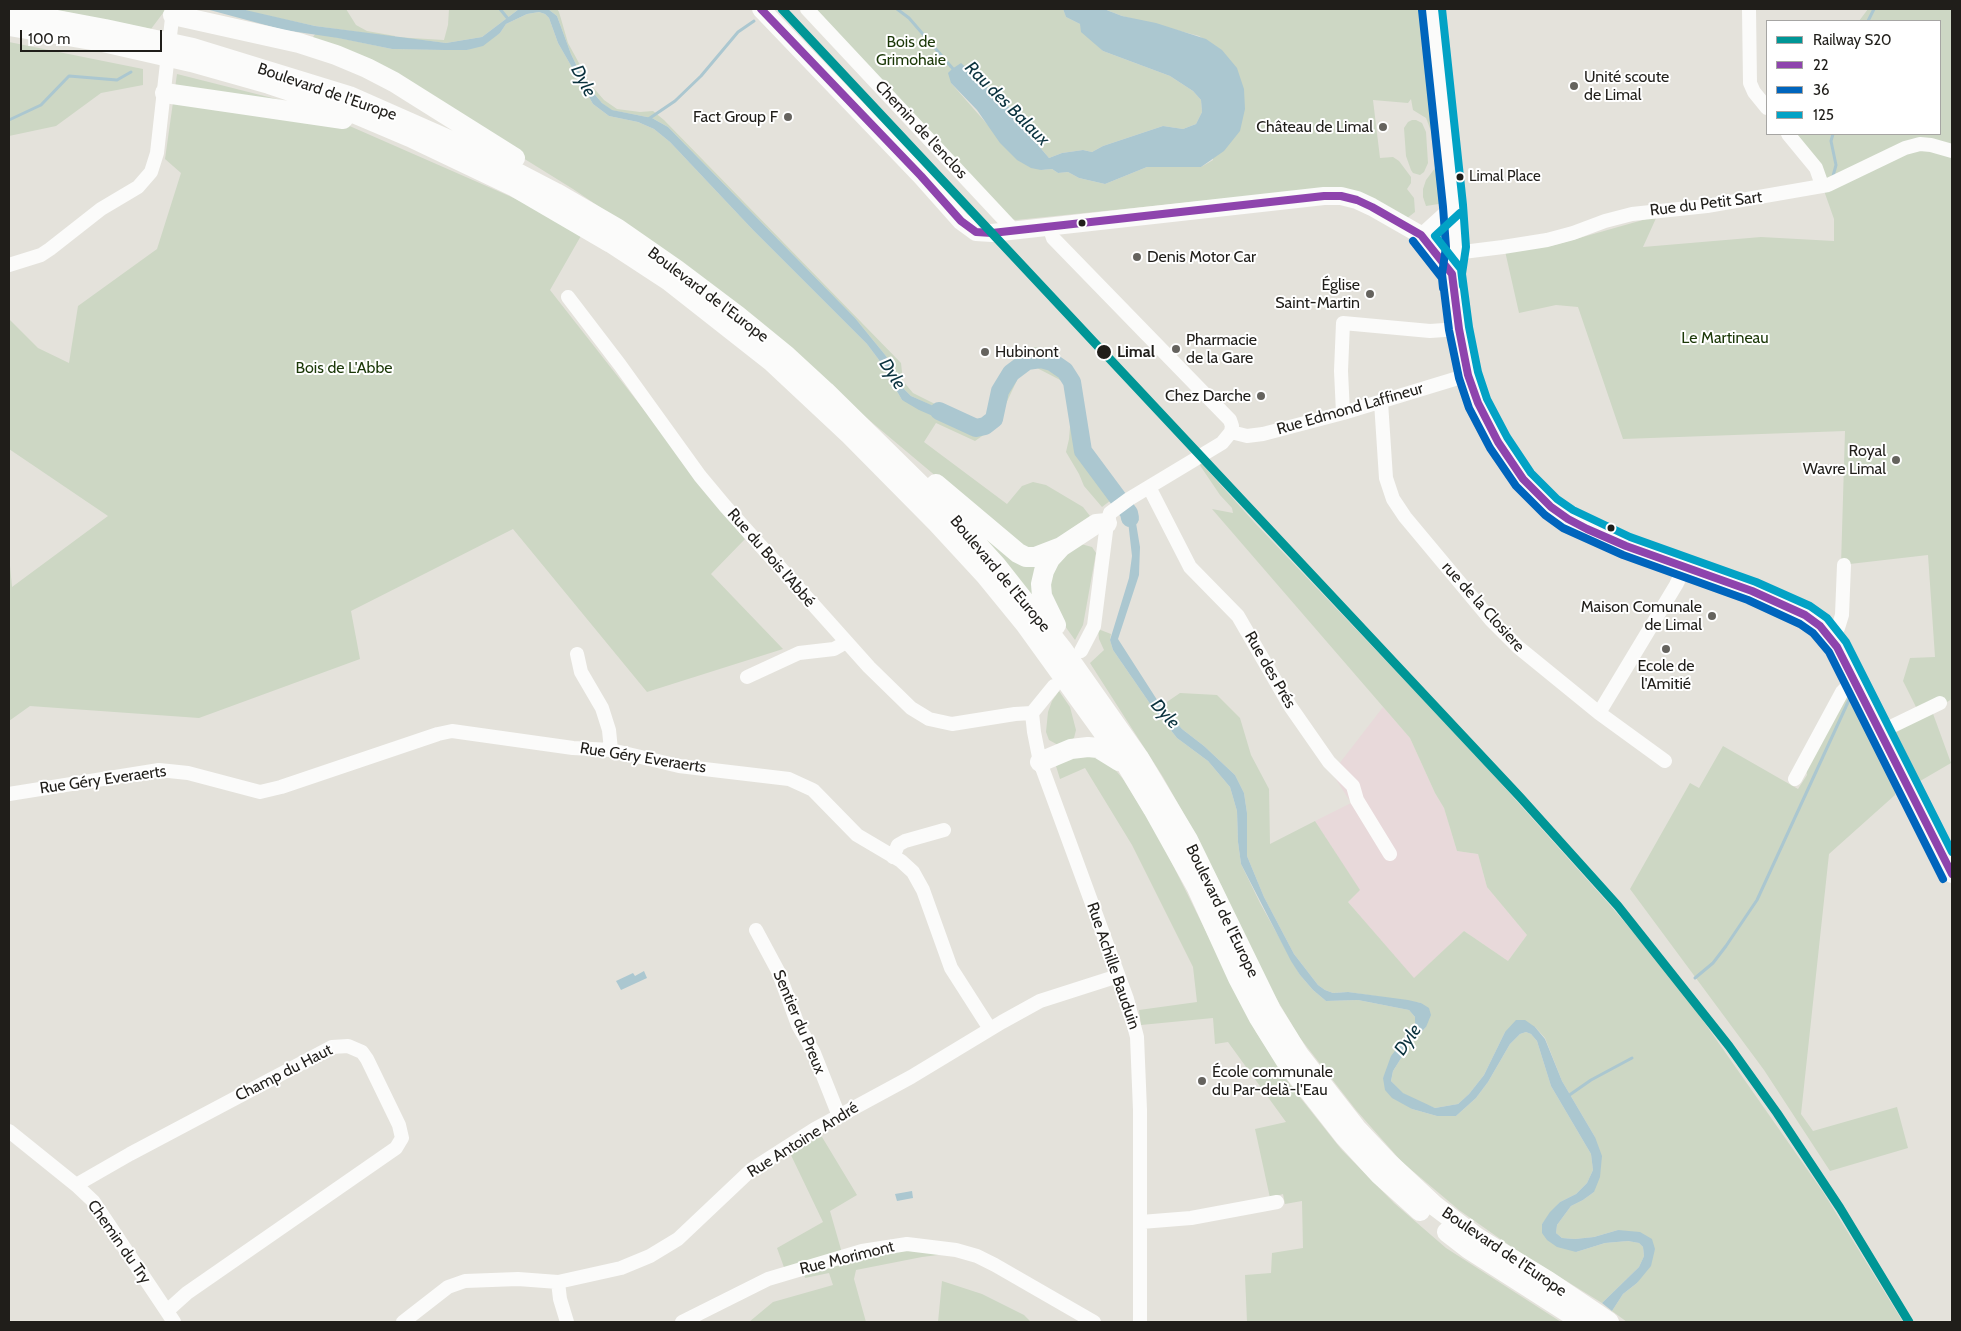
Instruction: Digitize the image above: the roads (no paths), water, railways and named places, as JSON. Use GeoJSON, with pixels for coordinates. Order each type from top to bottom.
{"type":"FeatureCollection","features":[{"type":"Feature","properties":{"kind":"highway"},"geometry":{"type":"LineString","coordinates":[[9,12],[192,55]]}},
{"type":"Feature","properties":{"kind":"highway"},"geometry":{"type":"LineString","coordinates":[[173,12],[299,43],[336,55],[367,68],[394,82],[549,180],[556,193]]}},
{"type":"Feature","properties":{"kind":"highway"},"geometry":{"type":"LineString","coordinates":[[9,26],[103,42],[148,45]]}},
{"type":"Feature","properties":{"kind":"highway","name":"Boulevard de l'Europe"},"geometry":{"type":"LineString","coordinates":[[192,55],[271,71],[349,96],[485,156],[556,193],[625,234],[678,270],[787,356],[946,510],[1072,650],[1188,840],[1271,1010],[1299,1055],[1332,1100],[1389,1163],[1435,1206],[1476,1237],[1548,1281],[1609,1322]]}},
{"type":"Feature","properties":{"kind":"highway","name":"Boulevard de l'Europe"},"geometry":{"type":"LineString","coordinates":[[192,55],[269,84],[344,109],[410,137],[515,187],[611,242],[669,282],[772,362],[850,435],[967,555],[1024,624],[1063,687],[1126,764],[1153,808],[1197,888],[1238,978],[1259,1018],[1287,1063],[1345,1138],[1379,1174],[1428,1218],[1469,1249],[1583,1322]]}},
{"type":"Feature","properties":{"kind":"highway"},"geometry":{"type":"LineString","coordinates":[[165,93],[341,119],[393,138],[410,137]]}},
{"type":"Feature","properties":{"kind":"highway"},"geometry":{"type":"LineString","coordinates":[[905,470],[920,472],[1018,553],[1026,557],[1035,557],[1061,547],[1096,524],[1107,523]]}},
{"type":"Feature","properties":{"kind":"highway"},"geometry":{"type":"LineString","coordinates":[[1061,547],[1050,559],[1044,571],[1041,584],[1042,596],[1046,608],[1072,650]]}},
{"type":"Feature","properties":{"kind":"highway"},"geometry":{"type":"LineString","coordinates":[[1063,687],[1082,716],[1081,740],[1071,749]]}},
{"type":"Feature","properties":{"kind":"highway"},"geometry":{"type":"LineString","coordinates":[[1040,762],[1071,749],[1088,747],[1098,748],[1126,764]]}},
{"type":"Feature","properties":{"kind":"main road"},"geometry":{"type":"LineString","coordinates":[[761,9],[969,228],[976,232],[985,233],[1300,198],[1341,196],[1357,200],[1372,207],[1421,235],[1452,274],[1459,329],[1468,375],[1478,403],[1510,461],[1523,479],[1551,507],[1587,529],[1626,546],[1752,591],[1805,615],[1830,637],[1855,682],[1952,874]]}},
{"type":"Feature","properties":{"kind":"street","name":"Chemin de l'enclos"},"geometry":{"type":"LineString","coordinates":[[807,9],[1012,230]]}},
{"type":"Feature","properties":{"kind":"street"},"geometry":{"type":"LineString","coordinates":[[1432,9],[1452,201],[1455,252],[1452,274]]}},
{"type":"Feature","properties":{"kind":"street"},"geometry":{"type":"LineString","coordinates":[[1749,9],[1750,83],[1754,92],[1766,107]]}},
{"type":"Feature","properties":{"kind":"street"},"geometry":{"type":"LineString","coordinates":[[9,265],[46,252],[101,209],[138,187],[146,179],[155,164],[165,93],[173,12]]}},
{"type":"Feature","properties":{"kind":"street"},"geometry":{"type":"LineString","coordinates":[[1789,135],[1816,168],[1822,185]]}},
{"type":"Feature","properties":{"kind":"street","name":"Rue du Petit Sart"},"geometry":{"type":"LineString","coordinates":[[1455,252],[1503,248],[1548,240],[1632,214],[1722,204],[1822,185],[1828,186],[1905,148],[1920,144],[1952,151]]}},
{"type":"Feature","properties":{"kind":"street"},"geometry":{"type":"LineString","coordinates":[[1421,235],[1452,201]]}},
{"type":"Feature","properties":{"kind":"street"},"geometry":{"type":"LineString","coordinates":[[1048,226],[1053,238],[1230,420],[1232,426],[1231,432],[1222,443],[1110,513],[1107,523],[1094,626],[1072,650]]}},
{"type":"Feature","properties":{"kind":"street","name":"Rue du Bois l'Abbé"},"geometry":{"type":"LineString","coordinates":[[568,297],[707,484],[782,571],[869,667],[911,708],[936,722],[960,724],[1015,714],[1032,713]]}},
{"type":"Feature","properties":{"kind":"street"},"geometry":{"type":"LineString","coordinates":[[1343,413],[1341,371],[1343,323],[1430,331],[1459,329]]}},
{"type":"Feature","properties":{"kind":"street","name":"Rue Edmond Laffineur"},"geometry":{"type":"LineString","coordinates":[[1231,432],[1247,436],[1264,434],[1343,413],[1468,375]]}},
{"type":"Feature","properties":{"kind":"street","name":"rue de la Closiere"},"geometry":{"type":"LineString","coordinates":[[1381,402],[1386,478],[1393,499],[1404,517],[1491,620],[1518,647],[1599,713],[1665,761]]}},
{"type":"Feature","properties":{"kind":"street","name":"Rue des Prés"},"geometry":{"type":"LineString","coordinates":[[1149,487],[1190,567],[1238,616],[1290,706],[1329,762],[1353,786],[1356,800],[1390,854]]}},
{"type":"Feature","properties":{"kind":"street"},"geometry":{"type":"LineString","coordinates":[[1830,637],[1838,628],[1842,615],[1844,565]]}},
{"type":"Feature","properties":{"kind":"street"},"geometry":{"type":"LineString","coordinates":[[1599,713],[1685,567]]}},
{"type":"Feature","properties":{"kind":"street"},"geometry":{"type":"LineString","coordinates":[[747,677],[799,653],[834,649],[845,640]]}},
{"type":"Feature","properties":{"kind":"street"},"geometry":{"type":"LineString","coordinates":[[577,654],[581,672],[602,708],[611,750]]}},
{"type":"Feature","properties":{"kind":"street"},"geometry":{"type":"LineString","coordinates":[[1795,779],[1842,692],[1855,682]]}},
{"type":"Feature","properties":{"kind":"street"},"geometry":{"type":"LineString","coordinates":[[1032,713],[1063,687]]}},
{"type":"Feature","properties":{"kind":"street"},"geometry":{"type":"LineString","coordinates":[[1880,732],[1940,703]]}},
{"type":"Feature","properties":{"kind":"street","name":"Rue Achille Bauduin"},"geometry":{"type":"LineString","coordinates":[[1032,713],[1040,762],[1118,976],[1133,1020],[1139,1052],[1140,1322]]}},
{"type":"Feature","properties":{"kind":"street","name":"Rue Géry Everaerts"},"geometry":{"type":"LineString","coordinates":[[9,794],[159,770],[188,773],[244,788],[266,791],[452,731],[573,748],[611,750],[678,766],[778,776],[795,780],[820,796],[857,835],[906,865],[919,881],[951,968],[990,1029]]}},
{"type":"Feature","properties":{"kind":"street"},"geometry":{"type":"LineString","coordinates":[[892,856],[898,845],[905,841],[944,830]]}},
{"type":"Feature","properties":{"kind":"street","name":"Sentier du Preux"},"geometry":{"type":"LineString","coordinates":[[756,930],[778,971],[798,1025],[814,1053],[839,1116]]}},
{"type":"Feature","properties":{"kind":"street"},"geometry":{"type":"LineString","coordinates":[[990,1029],[1040,1001],[1118,976]]}},
{"type":"Feature","properties":{"kind":"street","name":"Rue Antoine André"},"geometry":{"type":"LineString","coordinates":[[403,1322],[448,1288],[465,1281],[518,1279],[558,1282],[621,1268],[664,1248],[694,1225],[751,1170],[839,1116],[911,1077],[990,1029]]}},
{"type":"Feature","properties":{"kind":"street","name":"Champ du Haut"},"geometry":{"type":"LineString","coordinates":[[76,1185],[130,1154],[332,1047],[348,1046],[362,1052],[367,1059],[401,1131],[402,1138],[396,1148],[187,1293],[170,1317]]}},
{"type":"Feature","properties":{"kind":"street","name":"Chemin du Try"},"geometry":{"type":"LineString","coordinates":[[9,1131],[93,1201],[170,1317]]}},
{"type":"Feature","properties":{"kind":"street"},"geometry":{"type":"LineString","coordinates":[[1141,1222],[1191,1218],[1277,1202]]}},
{"type":"Feature","properties":{"kind":"street","name":"Rue Morimont"},"geometry":{"type":"LineString","coordinates":[[682,1322],[768,1279],[862,1251],[907,1244],[956,1250],[977,1256],[1094,1322]]}},
{"type":"Feature","properties":{"kind":"street"},"geometry":{"type":"LineString","coordinates":[[558,1282],[560,1300],[567,1322]]}},
{"type":"Feature","properties":{"kind":"water"},"geometry":{"type":"Polygon","coordinates":[[[206,9],[241,9],[315,26],[446,43],[482,37],[519,9],[548,9],[557,16],[571,54],[585,83],[602,103],[612,110],[652,118],[668,127],[855,318],[886,356],[904,389],[911,396],[963,419],[956,426],[919,410],[902,400],[879,360],[867,344],[753,230],[670,142],[654,129],[638,122],[609,116],[593,104],[558,43],[549,18],[545,14],[539,12],[527,14],[506,24],[500,33],[483,46],[467,50],[444,50],[392,49],[284,30],[206,9]]]}},
{"type":"Feature","properties":{"kind":"water"},"geometry":{"type":"Polygon","coordinates":[[[1063,9],[1104,9],[1122,16],[1156,23],[1206,39],[1222,50],[1237,68],[1244,89],[1245,109],[1240,131],[1224,151],[1201,167],[1147,167],[1105,184],[1079,178],[1068,172],[1058,173],[1052,169],[1041,170],[1031,168],[1017,160],[1000,143],[977,110],[951,83],[948,73],[961,63],[1010,108],[1026,131],[1049,158],[1062,153],[1083,150],[1092,152],[1103,146],[1163,126],[1183,129],[1196,124],[1202,112],[1201,100],[1193,91],[1170,76],[1103,51],[1081,32],[1080,24],[1066,17],[1063,9]]]}},
{"type":"Feature","properties":{"kind":"water"},"geometry":{"type":"Polygon","coordinates":[[[1129,507],[1136,523],[1140,547],[1139,575],[1118,639],[1161,706],[1182,729],[1204,746],[1235,775],[1244,793],[1247,813],[1247,856],[1264,897],[1294,954],[1318,985],[1325,990],[1333,993],[1348,992],[1408,1000],[1421,1003],[1429,1008],[1431,1015],[1426,1027],[1410,1044],[1393,1071],[1391,1081],[1403,1093],[1435,1108],[1458,1104],[1469,1094],[1484,1075],[1505,1032],[1516,1020],[1525,1020],[1535,1027],[1545,1039],[1562,1081],[1595,1137],[1602,1156],[1600,1177],[1594,1192],[1571,1206],[1557,1225],[1556,1233],[1562,1238],[1575,1239],[1594,1237],[1618,1230],[1640,1232],[1652,1239],[1655,1249],[1651,1266],[1637,1283],[1623,1294],[1612,1311],[1602,1303],[1639,1267],[1644,1256],[1643,1247],[1639,1243],[1628,1241],[1605,1243],[1576,1252],[1557,1247],[1547,1240],[1542,1233],[1542,1224],[1550,1212],[1560,1202],[1576,1194],[1587,1183],[1593,1170],[1591,1154],[1551,1086],[1537,1041],[1531,1034],[1526,1032],[1520,1034],[1510,1044],[1488,1082],[1476,1098],[1456,1116],[1437,1116],[1412,1109],[1392,1098],[1385,1090],[1383,1078],[1391,1056],[1415,1025],[1415,1017],[1409,1010],[1358,1000],[1326,1001],[1313,990],[1291,961],[1241,864],[1237,811],[1230,787],[1208,761],[1177,738],[1153,708],[1113,650],[1110,640],[1129,578],[1132,556],[1128,521],[1123,511],[1129,507]]]}},
{"type":"Feature","properties":{"kind":"water"},"geometry":{"type":"Polygon","coordinates":[[[644,971],[647,978],[621,990],[616,981],[633,973],[635,976],[644,971]]]}},
{"type":"Feature","properties":{"kind":"water"},"geometry":{"type":"Polygon","coordinates":[[[912,1191],[913,1198],[897,1201],[895,1194],[912,1191]]]}},
{"type":"Feature","properties":{"kind":"waterway"},"geometry":{"type":"LineString","coordinates":[[500,9],[509,20]]}},
{"type":"Feature","properties":{"kind":"waterway","name":"Rau des Balaux"},"geometry":{"type":"LineString","coordinates":[[897,9],[909,18],[954,70]]}},
{"type":"Feature","properties":{"kind":"waterway"},"geometry":{"type":"LineString","coordinates":[[1868,20],[1874,9]]}},
{"type":"Feature","properties":{"kind":"waterway"},"geometry":{"type":"LineString","coordinates":[[647,120],[675,101],[701,76],[738,32],[754,21]]}},
{"type":"Feature","properties":{"kind":"waterway"},"geometry":{"type":"LineString","coordinates":[[9,120],[41,105],[69,76],[117,80],[131,72]]}},
{"type":"Feature","properties":{"kind":"waterway"},"geometry":{"type":"LineString","coordinates":[[1833,135],[1831,141],[1836,165],[1833,176]]}},
{"type":"Feature","properties":{"kind":"waterway","name":"Dyle"},"geometry":{"type":"LineString","coordinates":[[939,411],[976,428],[985,426],[994,419],[1000,391],[1011,373],[1027,361],[1041,359],[1052,362],[1065,371],[1072,382],[1083,451],[1129,513],[1130,518]]}},
{"type":"Feature","properties":{"kind":"waterway"},"geometry":{"type":"LineString","coordinates":[[1695,978],[1713,963],[1757,900],[1849,700]]}},
{"type":"Feature","properties":{"kind":"waterway"},"geometry":{"type":"LineString","coordinates":[[1568,1096],[1591,1080],[1632,1058]]}},
{"type":"Feature","properties":{"kind":"rail line","name":"S20"},"geometry":{"type":"LineString","coordinates":[[782,9],[1520,797],[1618,906],[1729,1046],[1777,1113],[1840,1208],[1909,1322]]}},
{"type":"Feature","properties":{"kind":"place","name":"Unité scoute de Limal"},"geometry":{"type":"Point","coordinates":[1574,86]}},
{"type":"Feature","properties":{"kind":"place","name":"Fact Group F"},"geometry":{"type":"Point","coordinates":[788,117]}},
{"type":"Feature","properties":{"kind":"place","name":"Château de Limal"},"geometry":{"type":"Point","coordinates":[1383,127]}},
{"type":"Feature","properties":{"kind":"place","name":"Limal Place"},"geometry":{"type":"Point","coordinates":[1460,177]}},
{"type":"Feature","properties":{"kind":"place","name":"Denis Motor Car"},"geometry":{"type":"Point","coordinates":[1137,257]}},
{"type":"Feature","properties":{"kind":"place","name":"Église Saint-Martin"},"geometry":{"type":"Point","coordinates":[1370,294]}},
{"type":"Feature","properties":{"kind":"place","name":"Pharmacie de la Gare"},"geometry":{"type":"Point","coordinates":[1176,349]}},
{"type":"Feature","properties":{"kind":"place","name":"Hubinont"},"geometry":{"type":"Point","coordinates":[985,352]}},
{"type":"Feature","properties":{"kind":"place","name":"Limal"},"geometry":{"type":"Point","coordinates":[1104,352]}},
{"type":"Feature","properties":{"kind":"place","name":"Chez Darche"},"geometry":{"type":"Point","coordinates":[1261,396]}},
{"type":"Feature","properties":{"kind":"place","name":"Royal Wavre Limal"},"geometry":{"type":"Point","coordinates":[1896,460]}},
{"type":"Feature","properties":{"kind":"place","name":"Maison Comunale de Limal"},"geometry":{"type":"Point","coordinates":[1712,616]}},
{"type":"Feature","properties":{"kind":"place","name":"Ecole de l'Amitié"},"geometry":{"type":"Point","coordinates":[1666,649]}},
{"type":"Feature","properties":{"kind":"place","name":"École communale du Par-delà-l'Eau"},"geometry":{"type":"Point","coordinates":[1202,1081]}},
{"type":"Feature","properties":{"kind":"park label","name":"Bois de Grimohaie"},"geometry":{"type":"Point","coordinates":[911,51]}},
{"type":"Feature","properties":{"kind":"park label","name":"Le Martineau"},"geometry":{"type":"Point","coordinates":[1725,338]}},
{"type":"Feature","properties":{"kind":"park label","name":"Bois de L'Abbe"},"geometry":{"type":"Point","coordinates":[344,368]}}]}
